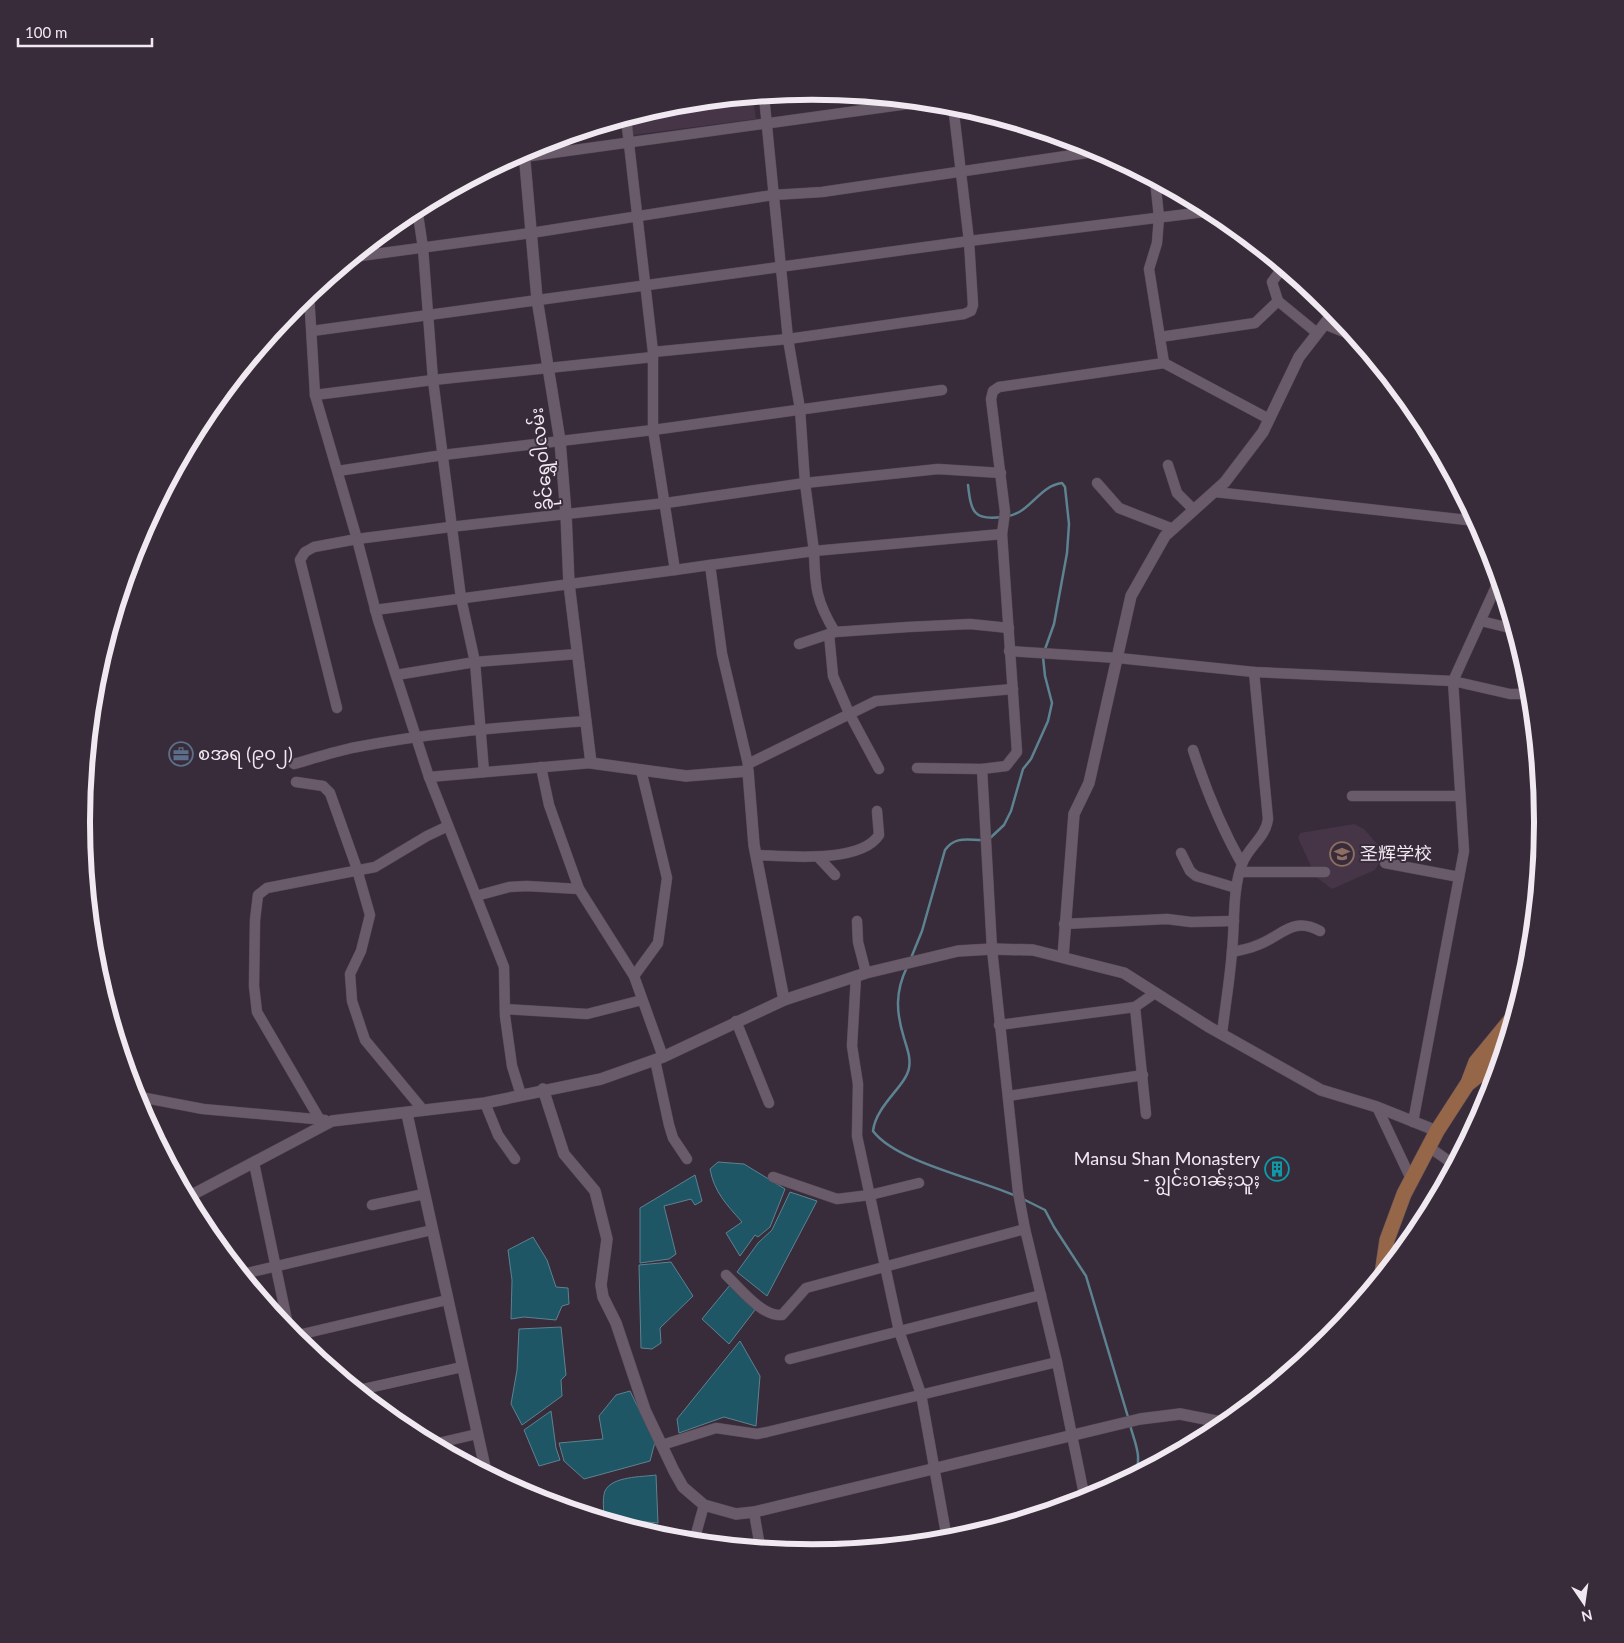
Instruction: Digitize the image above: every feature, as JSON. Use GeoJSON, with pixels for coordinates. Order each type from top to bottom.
{"type":"FeatureCollection","features":[{"type":"Feature","properties":{"kind":"main road"},"geometry":{"type":"LineString","coordinates":[[1384,1263],[1387,1240],[1404,1194],[1412,1182],[1437,1131],[1468,1084],[1476,1062],[1503,1029]]}},
{"type":"Feature","properties":{"kind":"main road"},"geometry":{"type":"LineString","coordinates":[[1468,1084],[1493,1062]]}},
{"type":"Feature","properties":{"kind":"street"},"geometry":{"type":"LineString","coordinates":[[764,101],[788,339],[800,408],[805,483],[814,551],[815,589],[832,633],[833,676],[849,713],[879,769]]}},
{"type":"Feature","properties":{"kind":"street"},"geometry":{"type":"LineString","coordinates":[[542,152],[898,105]]}},
{"type":"Feature","properties":{"kind":"street"},"geometry":{"type":"LineString","coordinates":[[315,395],[432,380],[549,370],[653,354],[788,339],[964,314],[971,311],[973,305],[969,241],[954,113]]}},
{"type":"Feature","properties":{"kind":"street"},"geometry":{"type":"LineString","coordinates":[[627,124],[653,354],[654,430],[675,570]]}},
{"type":"Feature","properties":{"kind":"street"},"geometry":{"type":"LineString","coordinates":[[364,256],[530,233],[773,195],[822,192],[1086,153]]}},
{"type":"Feature","properties":{"kind":"street","name":"ခိုင်ရွှေဝါလမ်း"},"geometry":{"type":"LineString","coordinates":[[524,159],[537,299],[560,441],[569,584],[591,763]]}},
{"type":"Feature","properties":{"kind":"street"},"geometry":{"type":"LineString","coordinates":[[1156,187],[1159,217],[1157,243],[1149,269],[1164,363]]}},
{"type":"Feature","properties":{"kind":"street"},"geometry":{"type":"LineString","coordinates":[[312,331],[969,241],[1199,212]]}},
{"type":"Feature","properties":{"kind":"street"},"geometry":{"type":"LineString","coordinates":[[418,216],[423,248],[432,380],[443,455],[450,526],[461,598],[475,662],[484,772]]}},
{"type":"Feature","properties":{"kind":"street"},"geometry":{"type":"LineString","coordinates":[[1279,272],[1272,282],[1278,301],[1317,333]]}},
{"type":"Feature","properties":{"kind":"street"},"geometry":{"type":"LineString","coordinates":[[1160,337],[1255,323],[1278,301]]}},
{"type":"Feature","properties":{"kind":"street"},"geometry":{"type":"LineString","coordinates":[[310,303],[315,395],[358,539],[375,610],[429,777],[504,967],[505,1009],[512,1066],[521,1095]]}},
{"type":"Feature","properties":{"kind":"street"},"geometry":{"type":"LineString","coordinates":[[1063,957],[1064,924],[1074,814],[1089,783],[1132,596],[1165,536],[1215,492],[1263,432],[1299,357],[1329,318]]}},
{"type":"Feature","properties":{"kind":"street"},"geometry":{"type":"LineString","coordinates":[[1324,324],[1342,331]]}},
{"type":"Feature","properties":{"kind":"street"},"geometry":{"type":"LineString","coordinates":[[917,768],[982,769],[1006,766],[1017,752],[1002,534],[1005,517],[991,399],[993,391],[999,388],[1164,363],[1269,419]]}},
{"type":"Feature","properties":{"kind":"street"},"geometry":{"type":"LineString","coordinates":[[338,471],[443,455],[654,430],[800,408],[942,390]]}},
{"type":"Feature","properties":{"kind":"street"},"geometry":{"type":"LineString","coordinates":[[1168,465],[1177,493],[1194,510]]}},
{"type":"Feature","properties":{"kind":"street"},"geometry":{"type":"LineString","coordinates":[[337,708],[300,560],[305,552],[314,547],[450,526],[666,503],[805,483],[938,469],[1001,473]]}},
{"type":"Feature","properties":{"kind":"street"},"geometry":{"type":"LineString","coordinates":[[1097,483],[1119,508],[1173,529]]}},
{"type":"Feature","properties":{"kind":"street"},"geometry":{"type":"LineString","coordinates":[[1215,492],[1468,520]]}},
{"type":"Feature","properties":{"kind":"street"},"geometry":{"type":"LineString","coordinates":[[375,610],[814,551],[1002,534]]}},
{"type":"Feature","properties":{"kind":"street"},"geometry":{"type":"LineString","coordinates":[[710,565],[722,654],[748,768],[756,855],[784,1000]]}},
{"type":"Feature","properties":{"kind":"street"},"geometry":{"type":"LineString","coordinates":[[1412,1122],[1464,851],[1453,681],[1496,588]]}},
{"type":"Feature","properties":{"kind":"street"},"geometry":{"type":"LineString","coordinates":[[1480,622],[1507,628]]}},
{"type":"Feature","properties":{"kind":"street"},"geometry":{"type":"LineString","coordinates":[[798,644],[832,633],[970,624],[1009,628]]}},
{"type":"Feature","properties":{"kind":"street"},"geometry":{"type":"LineString","coordinates":[[1009,652],[1118,658],[1254,672],[1453,681],[1510,694],[1522,694]]}},
{"type":"Feature","properties":{"kind":"street"},"geometry":{"type":"LineString","coordinates":[[396,675],[475,662],[577,654]]}},
{"type":"Feature","properties":{"kind":"street"},"geometry":{"type":"LineString","coordinates":[[1222,1034],[1232,952],[1236,888],[1241,868],[1250,847],[1263,833],[1268,818],[1254,672]]}},
{"type":"Feature","properties":{"kind":"street"},"geometry":{"type":"LineString","coordinates":[[429,777],[591,763],[686,776],[748,768],[876,700],[1013,689]]}},
{"type":"Feature","properties":{"kind":"street"},"geometry":{"type":"LineString","coordinates":[[294,764],[356,747],[416,737],[480,729],[586,721]]}},
{"type":"Feature","properties":{"kind":"street"},"geometry":{"type":"LineString","coordinates":[[1194,750],[1205,787],[1241,868]]}},
{"type":"Feature","properties":{"kind":"street"},"geometry":{"type":"LineString","coordinates":[[541,767],[549,805],[579,888],[634,976],[659,1059],[669,1126],[673,1138],[687,1159]]}},
{"type":"Feature","properties":{"kind":"street"},"geometry":{"type":"LineString","coordinates":[[982,769],[992,949],[1018,1192],[1057,1362],[1083,1491]]}},
{"type":"Feature","properties":{"kind":"street"},"geometry":{"type":"LineString","coordinates":[[634,976],[658,943],[667,878],[641,770]]}},
{"type":"Feature","properties":{"kind":"street"},"geometry":{"type":"LineString","coordinates":[[296,782],[324,786],[330,793],[358,870],[370,915],[361,951],[350,974],[352,1001],[365,1040],[423,1110]]}},
{"type":"Feature","properties":{"kind":"street"},"geometry":{"type":"LineString","coordinates":[[1352,796],[1460,796]]}},
{"type":"Feature","properties":{"kind":"street"},"geometry":{"type":"LineString","coordinates":[[756,855],[819,858],[858,849],[876,839],[879,835],[877,810]]}},
{"type":"Feature","properties":{"kind":"street"},"geometry":{"type":"LineString","coordinates":[[320,1120],[257,1012],[254,986],[255,920],[258,895],[266,888],[375,867],[427,836],[448,826]]}},
{"type":"Feature","properties":{"kind":"street"},"geometry":{"type":"LineString","coordinates":[[1181,853],[1190,871],[1196,876],[1236,888]]}},
{"type":"Feature","properties":{"kind":"street"},"geometry":{"type":"LineString","coordinates":[[819,858],[835,875]]}},
{"type":"Feature","properties":{"kind":"street"},"geometry":{"type":"LineString","coordinates":[[1385,863],[1459,877]]}},
{"type":"Feature","properties":{"kind":"street"},"geometry":{"type":"LineString","coordinates":[[1241,868],[1325,872]]}},
{"type":"Feature","properties":{"kind":"street"},"geometry":{"type":"LineString","coordinates":[[476,896],[526,886],[579,888]]}},
{"type":"Feature","properties":{"kind":"street"},"geometry":{"type":"LineString","coordinates":[[1064,924],[1159,919],[1191,922],[1234,921]]}},
{"type":"Feature","properties":{"kind":"street"},"geometry":{"type":"LineString","coordinates":[[857,921],[861,975],[852,1046],[858,1084],[857,1136],[899,1331],[921,1394],[936,1467],[946,1531]]}},
{"type":"Feature","properties":{"kind":"street"},"geometry":{"type":"LineString","coordinates":[[1232,952],[1255,946],[1293,926],[1308,924],[1320,931]]}},
{"type":"Feature","properties":{"kind":"street"},"geometry":{"type":"LineString","coordinates":[[145,1098],[203,1109],[332,1121],[407,1114],[423,1110],[486,1103],[543,1089],[601,1079],[659,1059],[784,1000],[861,975],[958,951],[992,949],[1033,950],[1124,973],[1222,1034],[1321,1090],[1377,1108],[1437,1131]]}},
{"type":"Feature","properties":{"kind":"street"},"geometry":{"type":"LineString","coordinates":[[999,1025],[1135,1007],[1155,993]]}},
{"type":"Feature","properties":{"kind":"street"},"geometry":{"type":"LineString","coordinates":[[505,1009],[587,1014],[642,1000]]}},
{"type":"Feature","properties":{"kind":"street"},"geometry":{"type":"LineString","coordinates":[[1135,1007],[1146,1114]]}},
{"type":"Feature","properties":{"kind":"street"},"geometry":{"type":"LineString","coordinates":[[736,1021],[769,1103]]}},
{"type":"Feature","properties":{"kind":"street"},"geometry":{"type":"LineString","coordinates":[[1008,1096],[1143,1075]]}},
{"type":"Feature","properties":{"kind":"street"},"geometry":{"type":"LineString","coordinates":[[543,1089],[564,1154],[595,1191],[607,1239],[601,1285],[603,1298],[616,1323],[645,1410],[682,1487],[704,1505],[736,1514],[754,1512],[1123,1422],[1180,1414],[1215,1421]]}},
{"type":"Feature","properties":{"kind":"street"},"geometry":{"type":"LineString","coordinates":[[486,1103],[498,1135],[515,1159]]}},
{"type":"Feature","properties":{"kind":"street"},"geometry":{"type":"LineString","coordinates":[[1377,1108],[1412,1182]]}},
{"type":"Feature","properties":{"kind":"street"},"geometry":{"type":"LineString","coordinates":[[407,1114],[484,1464]]}},
{"type":"Feature","properties":{"kind":"street"},"geometry":{"type":"LineString","coordinates":[[194,1194],[332,1121]]}},
{"type":"Feature","properties":{"kind":"street"},"geometry":{"type":"LineString","coordinates":[[1429,1147],[1449,1161]]}},
{"type":"Feature","properties":{"kind":"street"},"geometry":{"type":"LineString","coordinates":[[254,1163],[286,1316]]}},
{"type":"Feature","properties":{"kind":"street"},"geometry":{"type":"LineString","coordinates":[[772,1177],[837,1199],[870,1195],[919,1183]]}},
{"type":"Feature","properties":{"kind":"street"},"geometry":{"type":"LineString","coordinates":[[372,1205],[424,1194]]}},
{"type":"Feature","properties":{"kind":"street"},"geometry":{"type":"LineString","coordinates":[[726,1275],[764,1310],[776,1316],[788,1311],[806,1288],[1025,1229]]}},
{"type":"Feature","properties":{"kind":"street"},"geometry":{"type":"LineString","coordinates":[[248,1273],[432,1230]]}},
{"type":"Feature","properties":{"kind":"street"},"geometry":{"type":"LineString","coordinates":[[790,1359],[1041,1295]]}},
{"type":"Feature","properties":{"kind":"street"},"geometry":{"type":"LineString","coordinates":[[303,1334],[447,1300]]}},
{"type":"Feature","properties":{"kind":"street"},"geometry":{"type":"LineString","coordinates":[[662,1444],[716,1428],[757,1434],[767,1432],[1057,1362]]}},
{"type":"Feature","properties":{"kind":"street"},"geometry":{"type":"LineString","coordinates":[[365,1389],[462,1367]]}},
{"type":"Feature","properties":{"kind":"street"},"geometry":{"type":"LineString","coordinates":[[443,1442],[477,1434]]}},
{"type":"Feature","properties":{"kind":"street"},"geometry":{"type":"LineString","coordinates":[[696,1534],[704,1505]]}},
{"type":"Feature","properties":{"kind":"street"},"geometry":{"type":"LineString","coordinates":[[754,1512],[759,1541]]}},
{"type":"Feature","properties":{"kind":"shaded area"},"geometry":{"type":"Polygon","coordinates":[[[754,102],[756,119],[633,135],[631,123],[671,113],[754,102]]]}},
{"type":"Feature","properties":{"kind":"shaded area","name":"圣辉学校"},"geometry":{"type":"Polygon","coordinates":[[[1354,824],[1364,829],[1378,845],[1379,863],[1375,870],[1332,889],[1316,877],[1298,838],[1300,833],[1354,824]]]}},
{"type":"Feature","properties":{"kind":"water"},"geometry":{"type":"Polygon","coordinates":[[[718,1162],[744,1164],[785,1189],[770,1227],[758,1237],[755,1235],[740,1256],[726,1233],[742,1222],[722,1198],[715,1185],[710,1169],[718,1162]]]}},
{"type":"Feature","properties":{"kind":"water"},"geometry":{"type":"Polygon","coordinates":[[[695,1175],[702,1201],[695,1205],[691,1199],[664,1206],[676,1254],[669,1259],[640,1263],[640,1208],[695,1175]]]}},
{"type":"Feature","properties":{"kind":"water"},"geometry":{"type":"Polygon","coordinates":[[[790,1192],[817,1201],[767,1296],[737,1272],[758,1243],[772,1230],[790,1192]]]}},
{"type":"Feature","properties":{"kind":"water"},"geometry":{"type":"Polygon","coordinates":[[[533,1237],[547,1260],[556,1287],[568,1288],[569,1304],[562,1306],[556,1320],[524,1317],[511,1319],[512,1280],[508,1250],[533,1237]]]}},
{"type":"Feature","properties":{"kind":"water"},"geometry":{"type":"Polygon","coordinates":[[[671,1262],[693,1296],[660,1328],[661,1343],[652,1349],[641,1348],[639,1265],[671,1262]]]}},
{"type":"Feature","properties":{"kind":"water"},"geometry":{"type":"Polygon","coordinates":[[[730,1285],[758,1306],[729,1344],[702,1319],[730,1285]]]}},
{"type":"Feature","properties":{"kind":"water"},"geometry":{"type":"Polygon","coordinates":[[[561,1327],[566,1375],[561,1380],[562,1396],[522,1425],[511,1404],[517,1370],[519,1329],[561,1327]]]}},
{"type":"Feature","properties":{"kind":"water"},"geometry":{"type":"Polygon","coordinates":[[[740,1341],[760,1376],[756,1426],[724,1417],[679,1433],[677,1419],[740,1341]]]}},
{"type":"Feature","properties":{"kind":"water"},"geometry":{"type":"Polygon","coordinates":[[[630,1391],[655,1442],[650,1461],[584,1479],[564,1461],[559,1443],[603,1439],[599,1416],[616,1395],[630,1391]]]}},
{"type":"Feature","properties":{"kind":"water"},"geometry":{"type":"Polygon","coordinates":[[[551,1411],[556,1448],[560,1460],[539,1466],[524,1430],[551,1411]]]}},
{"type":"Feature","properties":{"kind":"water"},"geometry":{"type":"Polygon","coordinates":[[[656,1475],[658,1523],[631,1521],[604,1512],[605,1491],[614,1482],[628,1478],[656,1475]]]}},
{"type":"Feature","properties":{"kind":"waterway"},"geometry":{"type":"LineString","coordinates":[[1008,516],[1023,510],[1054,485],[1062,483],[1065,487],[1069,524],[1067,553],[1054,624],[1044,652]]}},
{"type":"Feature","properties":{"kind":"waterway"},"geometry":{"type":"LineString","coordinates":[[968,485],[970,502],[975,512],[985,517],[1002,517]]}},
{"type":"Feature","properties":{"kind":"waterway"},"geometry":{"type":"LineString","coordinates":[[988,840],[1004,825],[1011,811],[1023,769],[1031,759],[1048,721],[1052,703],[1045,676],[1043,657]]}},
{"type":"Feature","properties":{"kind":"waterway"},"geometry":{"type":"LineString","coordinates":[[911,958],[922,931],[945,850],[957,841],[966,839],[982,840]]}},
{"type":"Feature","properties":{"kind":"waterway"},"geometry":{"type":"LineString","coordinates":[[907,967],[900,985],[898,1011],[909,1057],[909,1068],[903,1082],[879,1113],[873,1131],[884,1142],[918,1161],[1016,1196]]}},
{"type":"Feature","properties":{"kind":"waterway"},"geometry":{"type":"LineString","coordinates":[[1023,1199],[1045,1210],[1086,1276],[1128,1417]]}},
{"type":"Feature","properties":{"kind":"waterway"},"geometry":{"type":"LineString","coordinates":[[1130,1425],[1136,1444],[1137,1466]]}},
{"type":"Feature","properties":{"kind":"place","name":"စအရ (၉၀၂)"},"geometry":{"type":"Point","coordinates":[181,754]}},
{"type":"Feature","properties":{"kind":"place","name":"圣辉学校"},"geometry":{"type":"Point","coordinates":[1342,854]}},
{"type":"Feature","properties":{"kind":"place","name":"Mansu Shan Monastery - ၵျွင်းဝၢၼ်ႈသူႈ"},"geometry":{"type":"Point","coordinates":[1277,1169]}}]}
